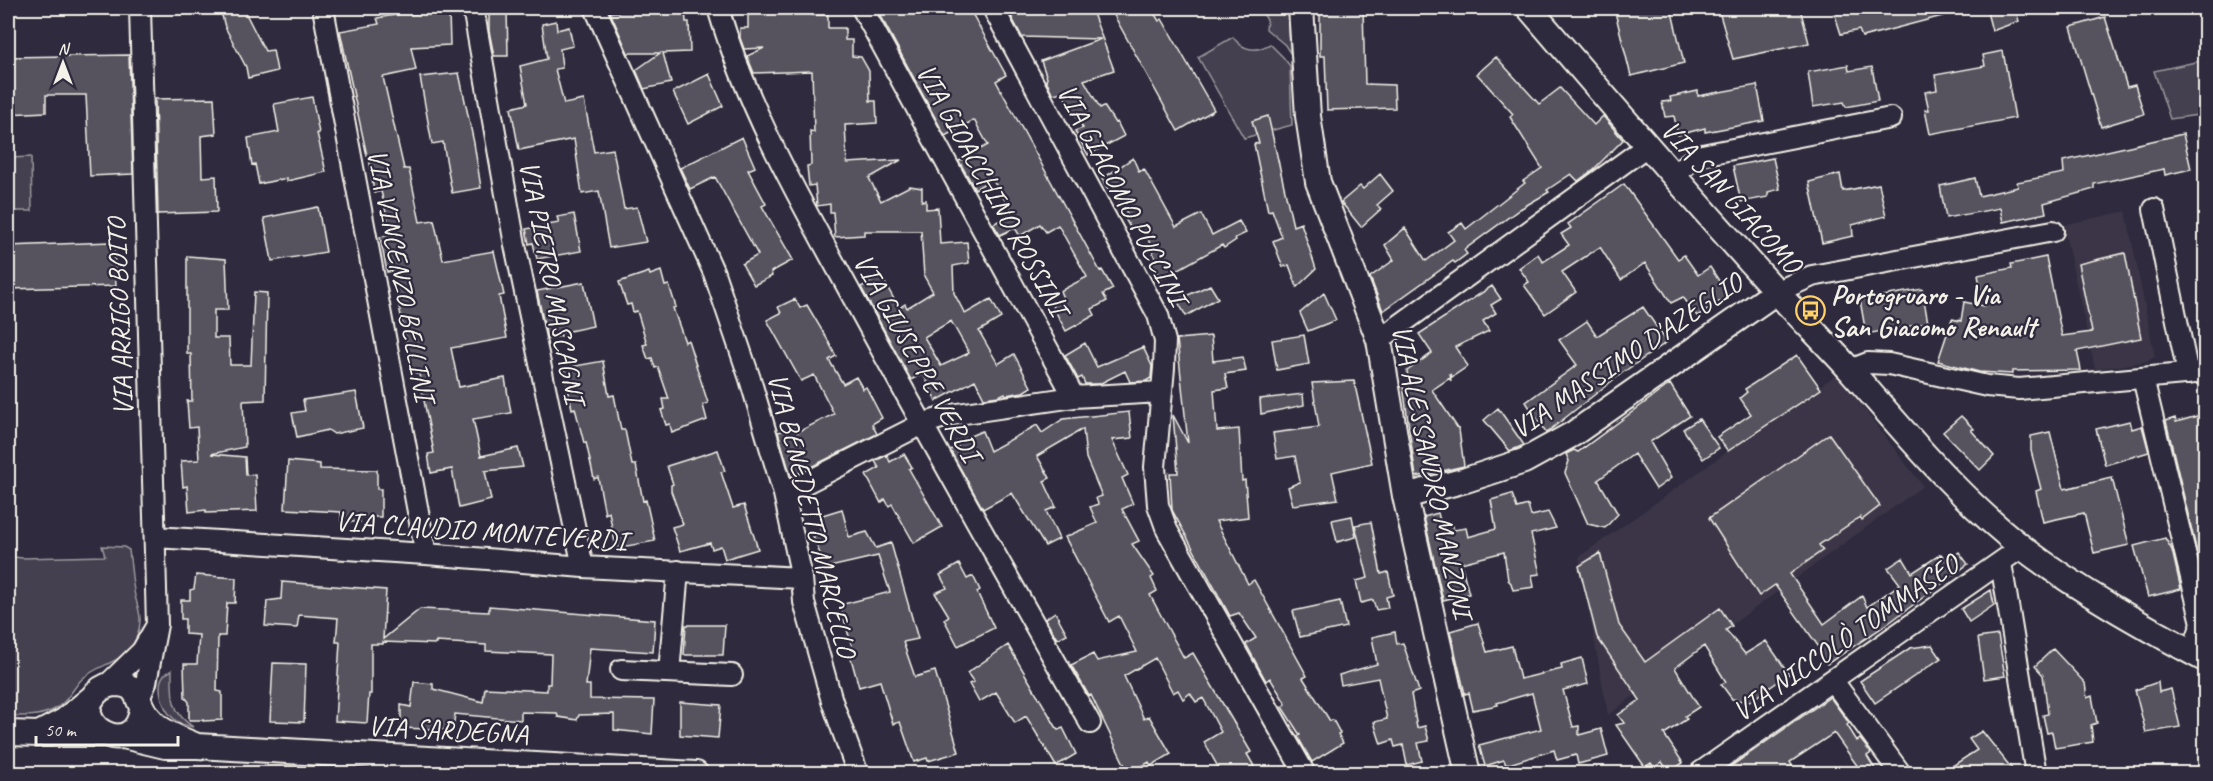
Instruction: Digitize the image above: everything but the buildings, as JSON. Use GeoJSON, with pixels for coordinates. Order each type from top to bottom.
{"type":"FeatureCollection","features":[{"type":"Feature","properties":{"kind":"street","name":"VIA ARRIGO BOITO"},"geometry":{"type":"LineString","coordinates":[[140,8],[157,625],[141,704]]}},
{"type":"Feature","properties":{"kind":"street","name":"VIA VINCENZO BELLINI"},"geometry":{"type":"LineString","coordinates":[[323,8],[426,554]]}},
{"type":"Feature","properties":{"kind":"street","name":"VIA PIETRO MASCAGNI"},"geometry":{"type":"LineString","coordinates":[[473,8],[515,245],[583,567]]}},
{"type":"Feature","properties":{"kind":"street","name":"VIA BENEDETTO MARCELLO"},"geometry":{"type":"LineString","coordinates":[[595,8],[714,273],[750,379],[784,494],[802,578],[806,611],[832,701],[858,774]]}},
{"type":"Feature","properties":{"kind":"street","name":"VIA GIUSEPPE VERDI"},"geometry":{"type":"LineString","coordinates":[[718,8],[745,87],[774,151],[922,424],[1090,723]]}},
{"type":"Feature","properties":{"kind":"street","name":"VIA GIOACCHINO ROSSINI"},"geometry":{"type":"LineString","coordinates":[[862,8],[1074,397]]}},
{"type":"Feature","properties":{"kind":"street","name":"VIA GIACOMO PUCCINI"},"geometry":{"type":"LineString","coordinates":[[993,8],[1158,315],[1165,341],[1155,467],[1158,504],[1167,530],[1305,774]]}},
{"type":"Feature","properties":{"kind":"street","name":"VIA ALESSANDRO MANZONI"},"geometry":{"type":"LineString","coordinates":[[1301,8],[1308,116],[1318,182],[1380,340],[1405,496],[1468,774]]}},
{"type":"Feature","properties":{"kind":"street","name":"VIA SAN GIACOMO"},"geometry":{"type":"LineString","coordinates":[[1529,8],[1776,292],[1850,370],[1930,462],[1981,512],[2022,547],[2119,612],[2199,657]]}},
{"type":"Feature","properties":{"kind":"street"},"geometry":{"type":"LineString","coordinates":[[1675,176],[1688,163],[1702,155],[1891,118]]}},
{"type":"Feature","properties":{"kind":"street"},"geometry":{"type":"LineString","coordinates":[[1380,340],[1647,146]]}},
{"type":"Feature","properties":{"kind":"street"},"geometry":{"type":"LineString","coordinates":[[1850,370],[1868,363],[1889,364],[1987,386],[2019,389],[2197,373],[2154,209]]}},
{"type":"Feature","properties":{"kind":"street"},"geometry":{"type":"LineString","coordinates":[[1776,292],[1812,276],[2053,231]]}},
{"type":"Feature","properties":{"kind":"street","name":"VIA MASSIMO D'AZEGLIO"},"geometry":{"type":"LineString","coordinates":[[1405,496],[1466,480],[1524,461],[1573,434],[1776,292]]}},
{"type":"Feature","properties":{"kind":"street"},"geometry":{"type":"LineString","coordinates":[[2143,378],[2202,623],[2199,657]]}},
{"type":"Feature","properties":{"kind":"street"},"geometry":{"type":"LineString","coordinates":[[784,494],[922,424],[972,411],[1074,397],[1161,392]]}},
{"type":"Feature","properties":{"kind":"street","name":"VIA CLAUDIO MONTEVERDI"},"geometry":{"type":"LineString","coordinates":[[155,537],[426,554],[583,567],[802,578]]}},
{"type":"Feature","properties":{"kind":"street","name":"VIA NICCOLÒ TOMMASEO"},"geometry":{"type":"LineString","coordinates":[[1701,772],[2022,547]]}},
{"type":"Feature","properties":{"kind":"street"},"geometry":{"type":"LineString","coordinates":[[2001,563],[2036,774]]}},
{"type":"Feature","properties":{"kind":"street"},"geometry":{"type":"LineString","coordinates":[[669,672],[678,571]]}},
{"type":"Feature","properties":{"kind":"street"},"geometry":{"type":"LineString","coordinates":[[141,704],[137,726],[114,735],[93,723],[90,705],[100,692],[142,651],[157,625]]}},
{"type":"Feature","properties":{"kind":"street"},"geometry":{"type":"LineString","coordinates":[[621,670],[732,675]]}},
{"type":"Feature","properties":{"kind":"street"},"geometry":{"type":"LineString","coordinates":[[1833,681],[1901,774]]}},
{"type":"Feature","properties":{"kind":"street","name":"VIA SARDEGNA"},"geometry":{"type":"LineString","coordinates":[[39,734],[64,722],[100,692],[123,685],[131,688],[158,727],[197,746]]}},
{"type":"Feature","properties":{"kind":"street","name":"VIA SARDEGNA"},"geometry":{"type":"LineString","coordinates":[[8,733],[114,735],[165,746],[197,746],[519,768],[696,774]]}},
{"type":"Feature","properties":{"kind":"shaded area"},"geometry":{"type":"Polygon","coordinates":[[[1244,8],[1288,8],[1290,53],[1285,45],[1266,29],[1267,20],[1264,15],[1256,11],[1246,15],[1244,8]]]}},
{"type":"Feature","properties":{"kind":"shaded area"},"geometry":{"type":"Polygon","coordinates":[[[1233,37],[1241,45],[1250,49],[1260,49],[1270,44],[1290,66],[1292,125],[1244,138],[1198,57],[1233,37]]]}},
{"type":"Feature","properties":{"kind":"shaded area"},"geometry":{"type":"Polygon","coordinates":[[[2205,60],[2205,114],[2170,119],[2154,71],[2205,60]]]}},
{"type":"Feature","properties":{"kind":"shaded area"},"geometry":{"type":"Polygon","coordinates":[[[31,157],[32,211],[8,211],[8,158],[31,157]]]}},
{"type":"Feature","properties":{"kind":"shaded area"},"geometry":{"type":"Polygon","coordinates":[[[2126,211],[2155,357],[2144,362],[2095,369],[2063,225],[2126,211]]]}},
{"type":"Feature","properties":{"kind":"shaded area"},"geometry":{"type":"Polygon","coordinates":[[[1837,374],[1923,486],[1608,715],[1579,557],[1837,374]]]}},
{"type":"Feature","properties":{"kind":"shaded area"},"geometry":{"type":"Polygon","coordinates":[[[102,546],[124,547],[129,550],[140,620],[133,645],[120,657],[88,674],[62,704],[53,710],[37,715],[8,716],[8,550],[14,549],[14,557],[22,558],[105,556],[102,546]]]}},
{"type":"Feature","properties":{"kind":"shaded area"},"geometry":{"type":"Polygon","coordinates":[[[172,670],[176,709],[193,727],[176,720],[168,712],[163,702],[160,690],[161,679],[172,670]]]}},
{"type":"Feature","properties":{"kind":"place","name":"Portogruaro - Via San Giacomo Renault"},"geometry":{"type":"Point","coordinates":[1810,310]}}]}
